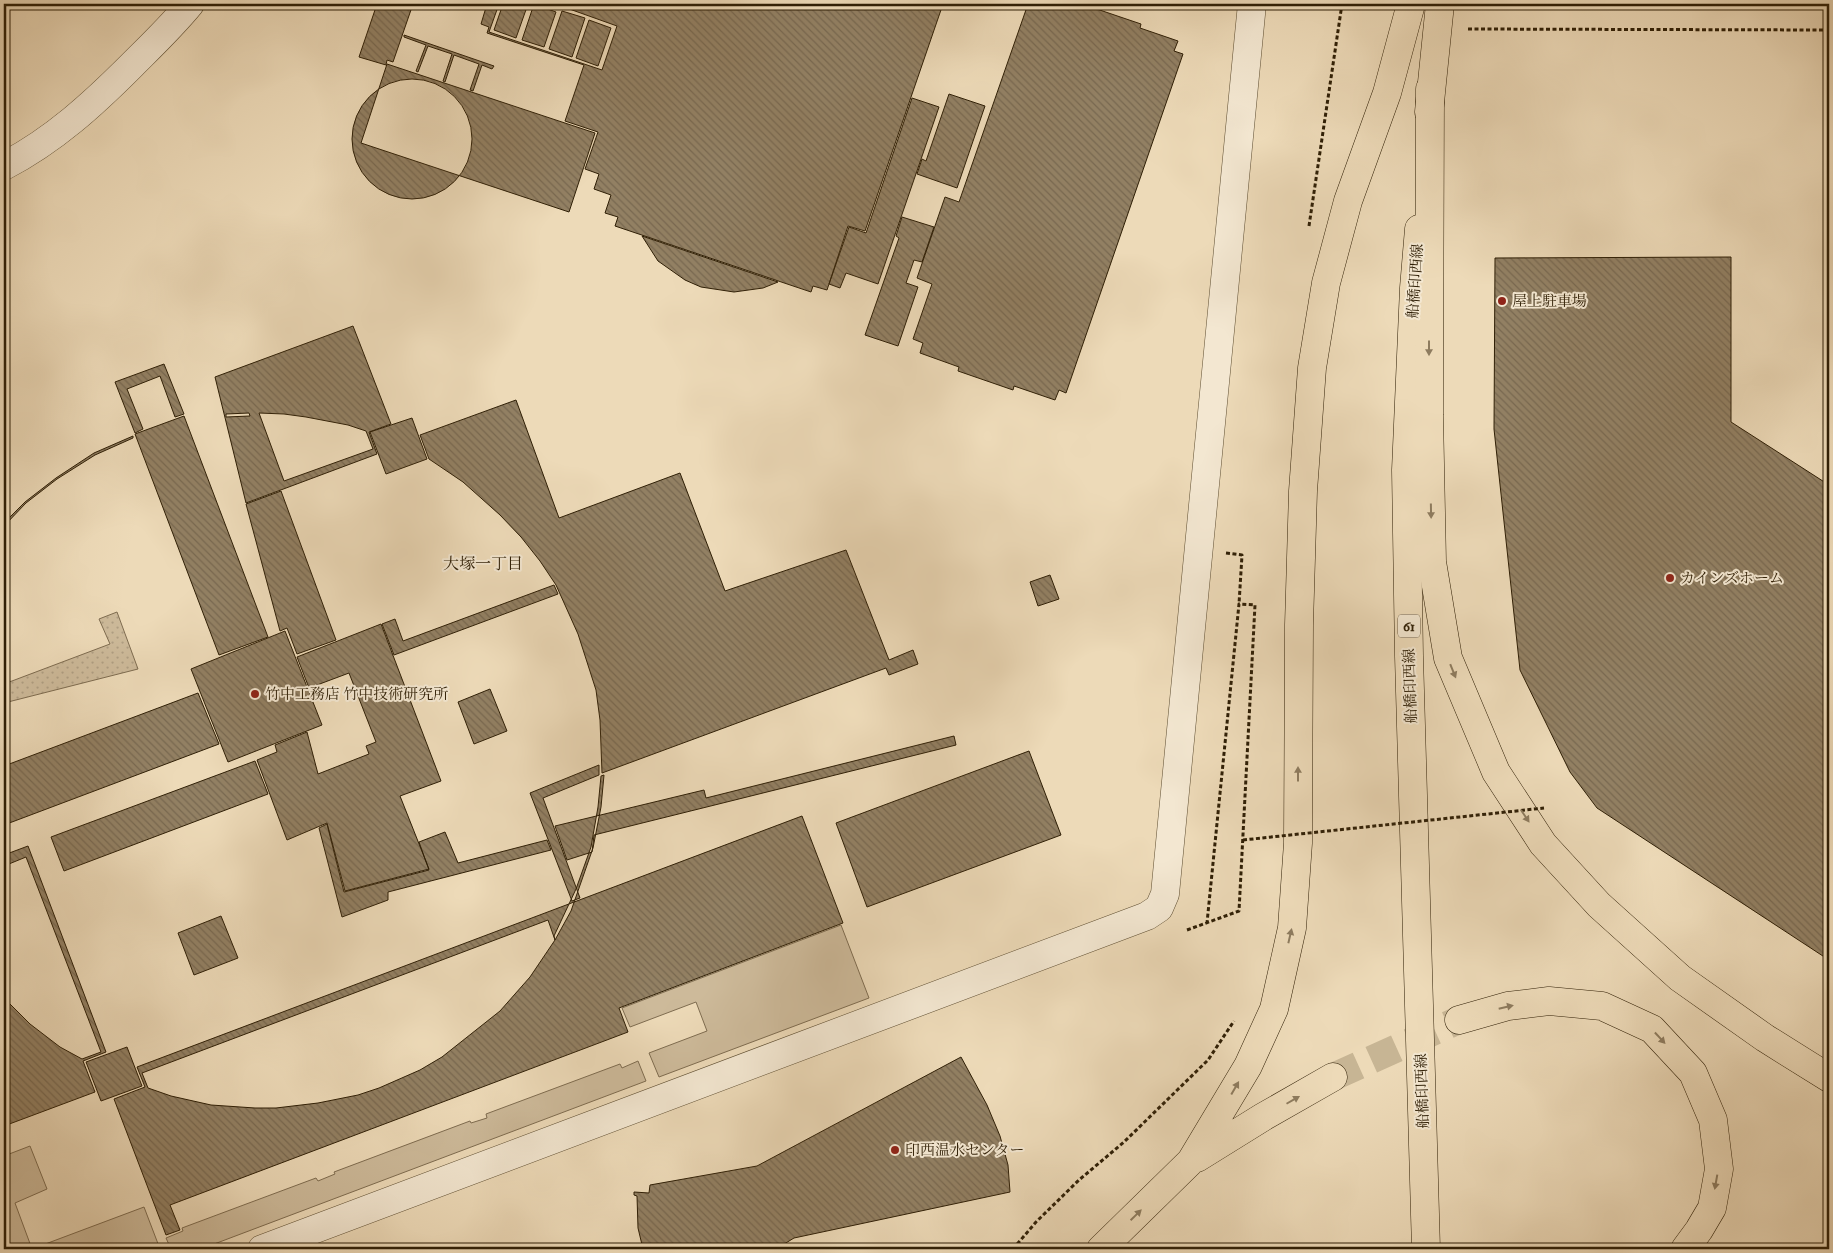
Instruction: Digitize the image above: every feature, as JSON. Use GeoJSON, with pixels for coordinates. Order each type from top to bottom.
{"type":"FeatureCollection","features":[{"type":"Feature","properties":{"kind":"main road"},"geometry":{"type":"LineString","coordinates":[[1191,1161],[1248,1066],[1274,1009],[1292,928],[1298,843],[1299,625],[1303,491],[1312,368],[1326,283],[1348,202],[1387,93],[1411,4]]}},
{"type":"Feature","properties":{"kind":"main road","name":"船橋印西線"},"geometry":{"type":"LineString","coordinates":[[1426,1249],[1406,470],[1414,288],[1430,89],[1440,4]]}},
{"type":"Feature","properties":{"kind":"main road"},"geometry":{"type":"LineString","coordinates":[[1430,89],[1429,415],[1432,562],[1451,667],[1496,772],[1543,844],[1599,905],[1680,978],[1765,1038],[1829,1078]]}},
{"type":"Feature","properties":{"kind":"main road"},"geometry":{"type":"LineString","coordinates":[[1460,1020],[1508,1006],[1549,1001],[1602,1006],[1652,1029],[1693,1073],[1713,1120],[1719,1169],[1712,1208],[1700,1230],[1685,1249]]}},
{"type":"Feature","properties":{"kind":"main road"},"geometry":{"type":"LineString","coordinates":[[1101,1249],[1191,1161],[1333,1077]]}},
{"type":"Feature","properties":{"kind":"street"},"geometry":{"type":"LineString","coordinates":[[4,166],[69,124],[174,24],[190,4]]}},
{"type":"Feature","properties":{"kind":"street"},"geometry":{"type":"LineString","coordinates":[[262,1249],[1129,923],[1147,916],[1159,908],[1165,894],[1252,4]]}},
{"type":"Feature","properties":{"kind":"path"},"geometry":{"type":"LineString","coordinates":[[1308,232],[1342,4]]}},
{"type":"Feature","properties":{"kind":"path"},"geometry":{"type":"LineString","coordinates":[[1468,28],[1829,30]]}},
{"type":"Feature","properties":{"kind":"path"},"geometry":{"type":"LineString","coordinates":[[1207,923],[1239,604],[1242,555],[1222,552]]}},
{"type":"Feature","properties":{"kind":"path"},"geometry":{"type":"LineString","coordinates":[[1187,930],[1239,911],[1255,605],[1239,604]]}},
{"type":"Feature","properties":{"kind":"path"},"geometry":{"type":"LineString","coordinates":[[1538,800],[1550,815]]}},
{"type":"Feature","properties":{"kind":"path"},"geometry":{"type":"LineString","coordinates":[[1243,840],[1544,808]]}},
{"type":"Feature","properties":{"kind":"path"},"geometry":{"type":"LineString","coordinates":[[1279,832],[1279,842]]}},
{"type":"Feature","properties":{"kind":"path"},"geometry":{"type":"LineString","coordinates":[[1013,1249],[1036,1222],[1073,1186],[1124,1142],[1208,1060],[1236,1018]]}},
{"type":"Feature","properties":{"kind":"shaded area"},"geometry":{"type":"Polygon","coordinates":[[[117,612],[138,669],[4,703],[4,684],[110,644],[99,619],[117,612]]]}},
{"type":"Feature","properties":{"kind":"shaded area"},"geometry":{"type":"Polygon","coordinates":[[[841,925],[869,998],[659,1077],[649,1053],[707,1031],[696,1002],[630,1027],[622,1008],[841,925]]]}},
{"type":"Feature","properties":{"kind":"shaded area"},"geometry":{"type":"Polygon","coordinates":[[[638,1061],[646,1081],[201,1249],[171,1249],[166,1238],[183,1231],[182,1228],[316,1178],[318,1181],[335,1174],[334,1172],[470,1121],[471,1123],[487,1118],[486,1114],[620,1064],[622,1068],[638,1061]]]}},
{"type":"Feature","properties":{"kind":"shaded area"},"geometry":{"type":"Polygon","coordinates":[[[30,1146],[47,1189],[15,1203],[32,1249],[4,1249],[4,1156],[30,1146]]]}},
{"type":"Feature","properties":{"kind":"shaded area"},"geometry":{"type":"Polygon","coordinates":[[[144,1207],[160,1249],[32,1249],[144,1207]]]}},
{"type":"Feature","properties":{"kind":"building"},"geometry":{"type":"Polygon","coordinates":[[[377,4],[413,4],[393,62],[387,60],[386,65],[359,57],[377,4]]]}},
{"type":"Feature","properties":{"kind":"building"},"geometry":{"type":"Polygon","coordinates":[[[487,4],[547,4],[559,8],[561,4],[943,4],[865,231],[848,226],[827,290],[813,286],[811,292],[615,226],[618,217],[605,213],[611,195],[594,189],[599,174],[585,169],[598,132],[565,121],[584,65],[487,33],[489,27],[481,24],[487,4]]]}},
{"type":"Feature","properties":{"kind":"building"},"geometry":{"type":"Polygon","coordinates":[[[499,4],[503,4],[494,30],[516,38],[528,4],[534,4],[543,4],[560,9],[561,6],[617,26],[602,70],[489,32],[499,4]],[[534,4],[522,40],[544,47],[556,12],[534,4]],[[562,11],[549,49],[572,57],[585,18],[562,11]],[[589,20],[576,58],[598,66],[611,28],[589,20]]]}},
{"type":"Feature","properties":{"kind":"building"},"geometry":{"type":"Polygon","coordinates":[[[1028,4],[1068,4],[1080,8],[1082,4],[1141,24],[1140,28],[1178,41],[1174,51],[1183,54],[1066,393],[1059,390],[1055,400],[1014,386],[1013,390],[958,371],[959,367],[920,353],[923,343],[913,339],[932,284],[917,278],[945,197],[959,202],[1028,4]]]}},
{"type":"Feature","properties":{"kind":"building"},"geometry":{"type":"Polygon","coordinates":[[[404,35],[494,66],[492,69],[482,65],[473,91],[470,90],[479,64],[454,55],[445,82],[443,81],[452,54],[428,46],[418,72],[416,71],[426,45],[404,37],[404,35]]]}},
{"type":"Feature","properties":{"kind":"building"},"geometry":{"type":"Polygon","coordinates":[[[387,64],[595,133],[569,212],[361,143],[387,64]]]}},
{"type":"Feature","properties":{"kind":"building"},"geometry":{"type":"Polygon","coordinates":[[[412,79],[435,84],[445,89],[454,97],[462,106],[467,116],[472,139],[467,162],[462,172],[454,181],[445,189],[435,194],[412,199],[389,194],[379,189],[370,181],[362,172],[357,162],[352,139],[357,116],[362,106],[370,97],[379,89],[389,84],[412,79]]]}},
{"type":"Feature","properties":{"kind":"building"},"geometry":{"type":"Polygon","coordinates":[[[949,94],[985,106],[957,188],[917,174],[922,159],[926,161],[949,94]]]}},
{"type":"Feature","properties":{"kind":"building"},"geometry":{"type":"Polygon","coordinates":[[[912,98],[939,107],[878,284],[846,273],[840,288],[829,284],[849,227],[866,233],[912,98]]]}},
{"type":"Feature","properties":{"kind":"building"},"geometry":{"type":"Polygon","coordinates":[[[902,217],[934,227],[922,262],[914,260],[906,283],[918,287],[898,346],[865,335],[899,238],[896,236],[902,217]]]}},
{"type":"Feature","properties":{"kind":"building"},"geometry":{"type":"Polygon","coordinates":[[[642,236],[778,282],[763,288],[734,292],[701,287],[685,280],[658,261],[642,236]]]}},
{"type":"Feature","properties":{"kind":"building","name":"カインズホーム"},"geometry":{"type":"Polygon","coordinates":[[[1731,257],[1731,422],[1829,485],[1829,960],[1597,808],[1570,772],[1520,670],[1494,429],[1495,258],[1731,257]]]}},
{"type":"Feature","properties":{"kind":"building"},"geometry":{"type":"Polygon","coordinates":[[[353,326],[391,424],[369,432],[377,454],[246,503],[215,377],[353,326]]]}},
{"type":"Feature","properties":{"kind":"building"},"geometry":{"type":"Polygon","coordinates":[[[164,364],[184,414],[175,417],[160,376],[127,389],[143,429],[135,433],[115,382],[164,364]]]}},
{"type":"Feature","properties":{"kind":"building"},"geometry":{"type":"Polygon","coordinates":[[[516,400],[559,518],[680,473],[725,591],[846,550],[889,660],[913,650],[918,664],[889,675],[886,668],[602,773],[600,720],[596,690],[578,634],[556,585],[521,537],[500,515],[463,482],[429,459],[420,435],[516,400]]]}},
{"type":"Feature","properties":{"kind":"building"},"geometry":{"type":"Polygon","coordinates":[[[249,413],[250,416],[226,417],[226,414],[249,413]]]}},
{"type":"Feature","properties":{"kind":"building"},"geometry":{"type":"Polygon","coordinates":[[[259,413],[284,414],[348,425],[366,431],[373,449],[284,481],[259,413]]]}},
{"type":"Feature","properties":{"kind":"building"},"geometry":{"type":"Polygon","coordinates":[[[184,416],[268,637],[219,655],[135,434],[184,416]]]}},
{"type":"Feature","properties":{"kind":"building"},"geometry":{"type":"Polygon","coordinates":[[[412,418],[427,459],[386,474],[370,432],[412,418]]]}},
{"type":"Feature","properties":{"kind":"building"},"geometry":{"type":"Polygon","coordinates":[[[133,436],[133,438],[95,455],[57,479],[26,503],[4,526],[4,523],[25,502],[56,478],[94,453],[133,436]]]}},
{"type":"Feature","properties":{"kind":"building"},"geometry":{"type":"Polygon","coordinates":[[[281,491],[336,640],[297,654],[287,628],[280,631],[246,504],[281,491]]]}},
{"type":"Feature","properties":{"kind":"building"},"geometry":{"type":"Polygon","coordinates":[[[1050,575],[1059,599],[1038,606],[1030,582],[1050,575]]]}},
{"type":"Feature","properties":{"kind":"building"},"geometry":{"type":"Polygon","coordinates":[[[554,585],[558,594],[394,655],[382,624],[395,619],[403,641],[554,585]]]}},
{"type":"Feature","properties":{"kind":"building"},"geometry":{"type":"Polygon","coordinates":[[[381,624],[441,781],[400,796],[429,869],[345,891],[327,823],[287,840],[257,760],[277,752],[275,745],[307,732],[318,774],[369,754],[366,746],[376,742],[349,673],[309,688],[297,657],[381,624]]]}},
{"type":"Feature","properties":{"kind":"building"},"geometry":{"type":"Polygon","coordinates":[[[285,631],[322,725],[228,762],[191,669],[285,631]]]}},
{"type":"Feature","properties":{"kind":"building"},"geometry":{"type":"Polygon","coordinates":[[[490,689],[507,731],[474,744],[458,702],[490,689]]]}},
{"type":"Feature","properties":{"kind":"building"},"geometry":{"type":"Polygon","coordinates":[[[198,693],[219,744],[4,825],[4,766],[198,693]]]}},
{"type":"Feature","properties":{"kind":"building"},"geometry":{"type":"Polygon","coordinates":[[[954,736],[956,745],[594,835],[592,852],[567,860],[555,826],[704,790],[706,798],[954,736]]]}},
{"type":"Feature","properties":{"kind":"building"},"geometry":{"type":"Polygon","coordinates":[[[1029,751],[1061,835],[867,907],[836,823],[1029,751]]]}},
{"type":"Feature","properties":{"kind":"building"},"geometry":{"type":"Polygon","coordinates":[[[255,761],[268,794],[64,871],[51,837],[255,761]]]}},
{"type":"Feature","properties":{"kind":"building"},"geometry":{"type":"Polygon","coordinates":[[[599,765],[599,775],[543,798],[580,898],[572,901],[530,793],[599,765]]]}},
{"type":"Feature","properties":{"kind":"building"},"geometry":{"type":"Polygon","coordinates":[[[604,775],[601,807],[593,848],[571,911],[555,940],[554,936],[576,889],[591,847],[601,776],[604,775]]]}},
{"type":"Feature","properties":{"kind":"building"},"geometry":{"type":"Polygon","coordinates":[[[802,816],[843,923],[619,1008],[628,1032],[170,1205],[180,1230],[166,1235],[114,1099],[145,1087],[137,1067],[802,816]]]}},
{"type":"Feature","properties":{"kind":"building"},"geometry":{"type":"Polygon","coordinates":[[[327,824],[344,892],[429,870],[419,842],[445,832],[458,863],[547,840],[551,850],[388,892],[388,900],[342,917],[319,828],[327,824]]]}},
{"type":"Feature","properties":{"kind":"building"},"geometry":{"type":"Polygon","coordinates":[[[28,846],[106,1052],[83,1061],[95,1092],[4,1126],[4,855],[28,846]]]}},
{"type":"Feature","properties":{"kind":"building"},"geometry":{"type":"Polygon","coordinates":[[[26,857],[101,1052],[82,1059],[60,1047],[30,1024],[4,998],[4,866],[26,857]]]}},
{"type":"Feature","properties":{"kind":"building"},"geometry":{"type":"Polygon","coordinates":[[[221,916],[238,958],[194,975],[178,933],[221,916]]]}},
{"type":"Feature","properties":{"kind":"building"},"geometry":{"type":"Polygon","coordinates":[[[548,920],[555,940],[530,977],[500,1011],[442,1057],[420,1070],[379,1088],[358,1095],[318,1103],[276,1108],[255,1108],[211,1105],[171,1096],[148,1088],[142,1073],[548,920]]]}},
{"type":"Feature","properties":{"kind":"building"},"geometry":{"type":"Polygon","coordinates":[[[127,1047],[142,1086],[101,1101],[86,1062],[127,1047]]]}},
{"type":"Feature","properties":{"kind":"building","name":"印西温水センター"},"geometry":{"type":"Polygon","coordinates":[[[961,1057],[987,1105],[1000,1136],[1008,1165],[1010,1192],[794,1238],[776,1249],[643,1249],[638,1228],[637,1196],[634,1195],[634,1192],[649,1193],[650,1185],[757,1166],[961,1057]]]}},
{"type":"Feature","properties":{"kind":"tunnel"},"geometry":{"type":"LineString","coordinates":[[1333,1077],[1459,1020]]}},
{"type":"Feature","properties":{"kind":"place","name":"屋上駐車場"},"geometry":{"type":"Point","coordinates":[1502,301]}},
{"type":"Feature","properties":{"kind":"place","name":"カインズホーム"},"geometry":{"type":"Point","coordinates":[1670,578]}},
{"type":"Feature","properties":{"kind":"place","name":"竹中工務店 竹中技術研究所"},"geometry":{"type":"Point","coordinates":[255,694]}},
{"type":"Feature","properties":{"kind":"place","name":"印西温水センター"},"geometry":{"type":"Point","coordinates":[895,1150]}},
{"type":"Feature","properties":{"kind":"district","name":"大塚一丁目"},"geometry":{"type":"Point","coordinates":[483,563]}}]}
